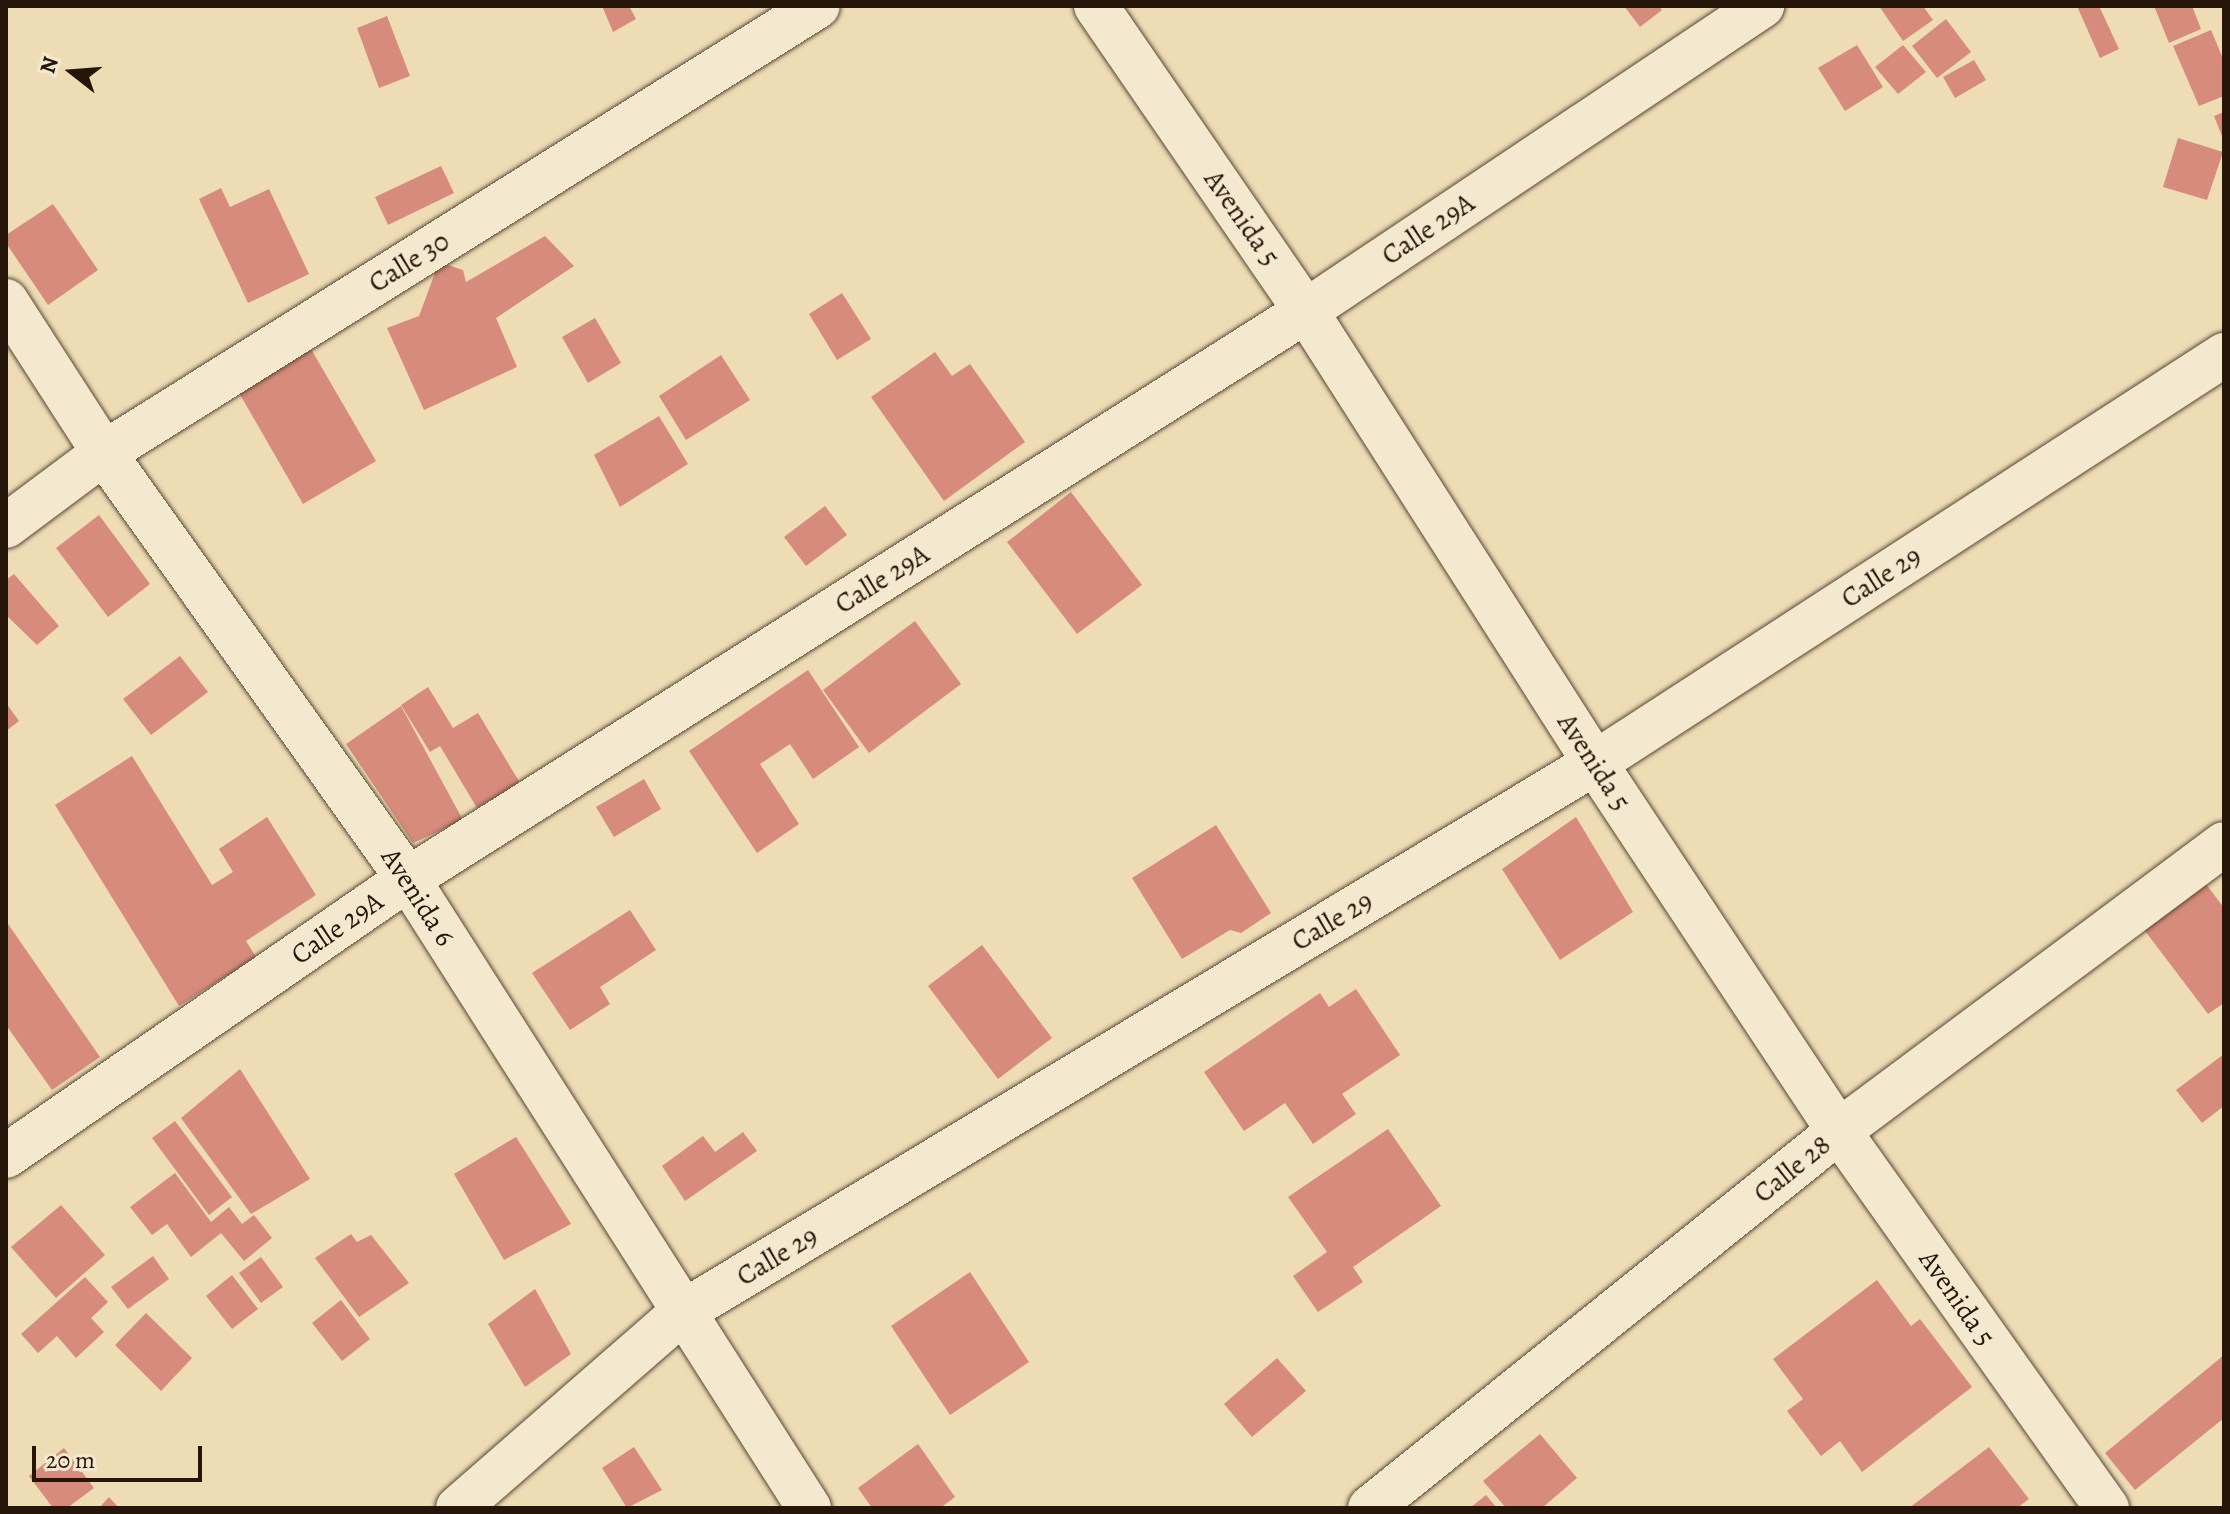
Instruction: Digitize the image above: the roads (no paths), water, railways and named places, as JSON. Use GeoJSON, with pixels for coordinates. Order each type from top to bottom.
{"type":"FeatureCollection","features":[{"type":"Feature","properties":{"kind":"street","name":"Calle 30"},"geometry":{"type":"LineString","coordinates":[[6,526],[104,453],[818,6]]}},
{"type":"Feature","properties":{"kind":"street","name":"Avenida 5"},"geometry":{"type":"LineString","coordinates":[[1096,6],[1306,311],[1595,763],[1839,1131],[2107,1508]]}},
{"type":"Feature","properties":{"kind":"street","name":"Calle 29A"},"geometry":{"type":"LineString","coordinates":[[6,1156],[408,879],[1306,311],[1762,6]]}},
{"type":"Feature","properties":{"kind":"street","name":"Avenida 6"},"geometry":{"type":"LineString","coordinates":[[6,301],[104,453],[408,879],[809,1508]]}},
{"type":"Feature","properties":{"kind":"street","name":"Calle 29"},"geometry":{"type":"LineString","coordinates":[[458,1508],[683,1312],[1595,763],[2224,355]]}},
{"type":"Feature","properties":{"kind":"street","name":"Calle 28"},"geometry":{"type":"LineString","coordinates":[[1370,1508],[1839,1131],[2224,844]]}}]}
